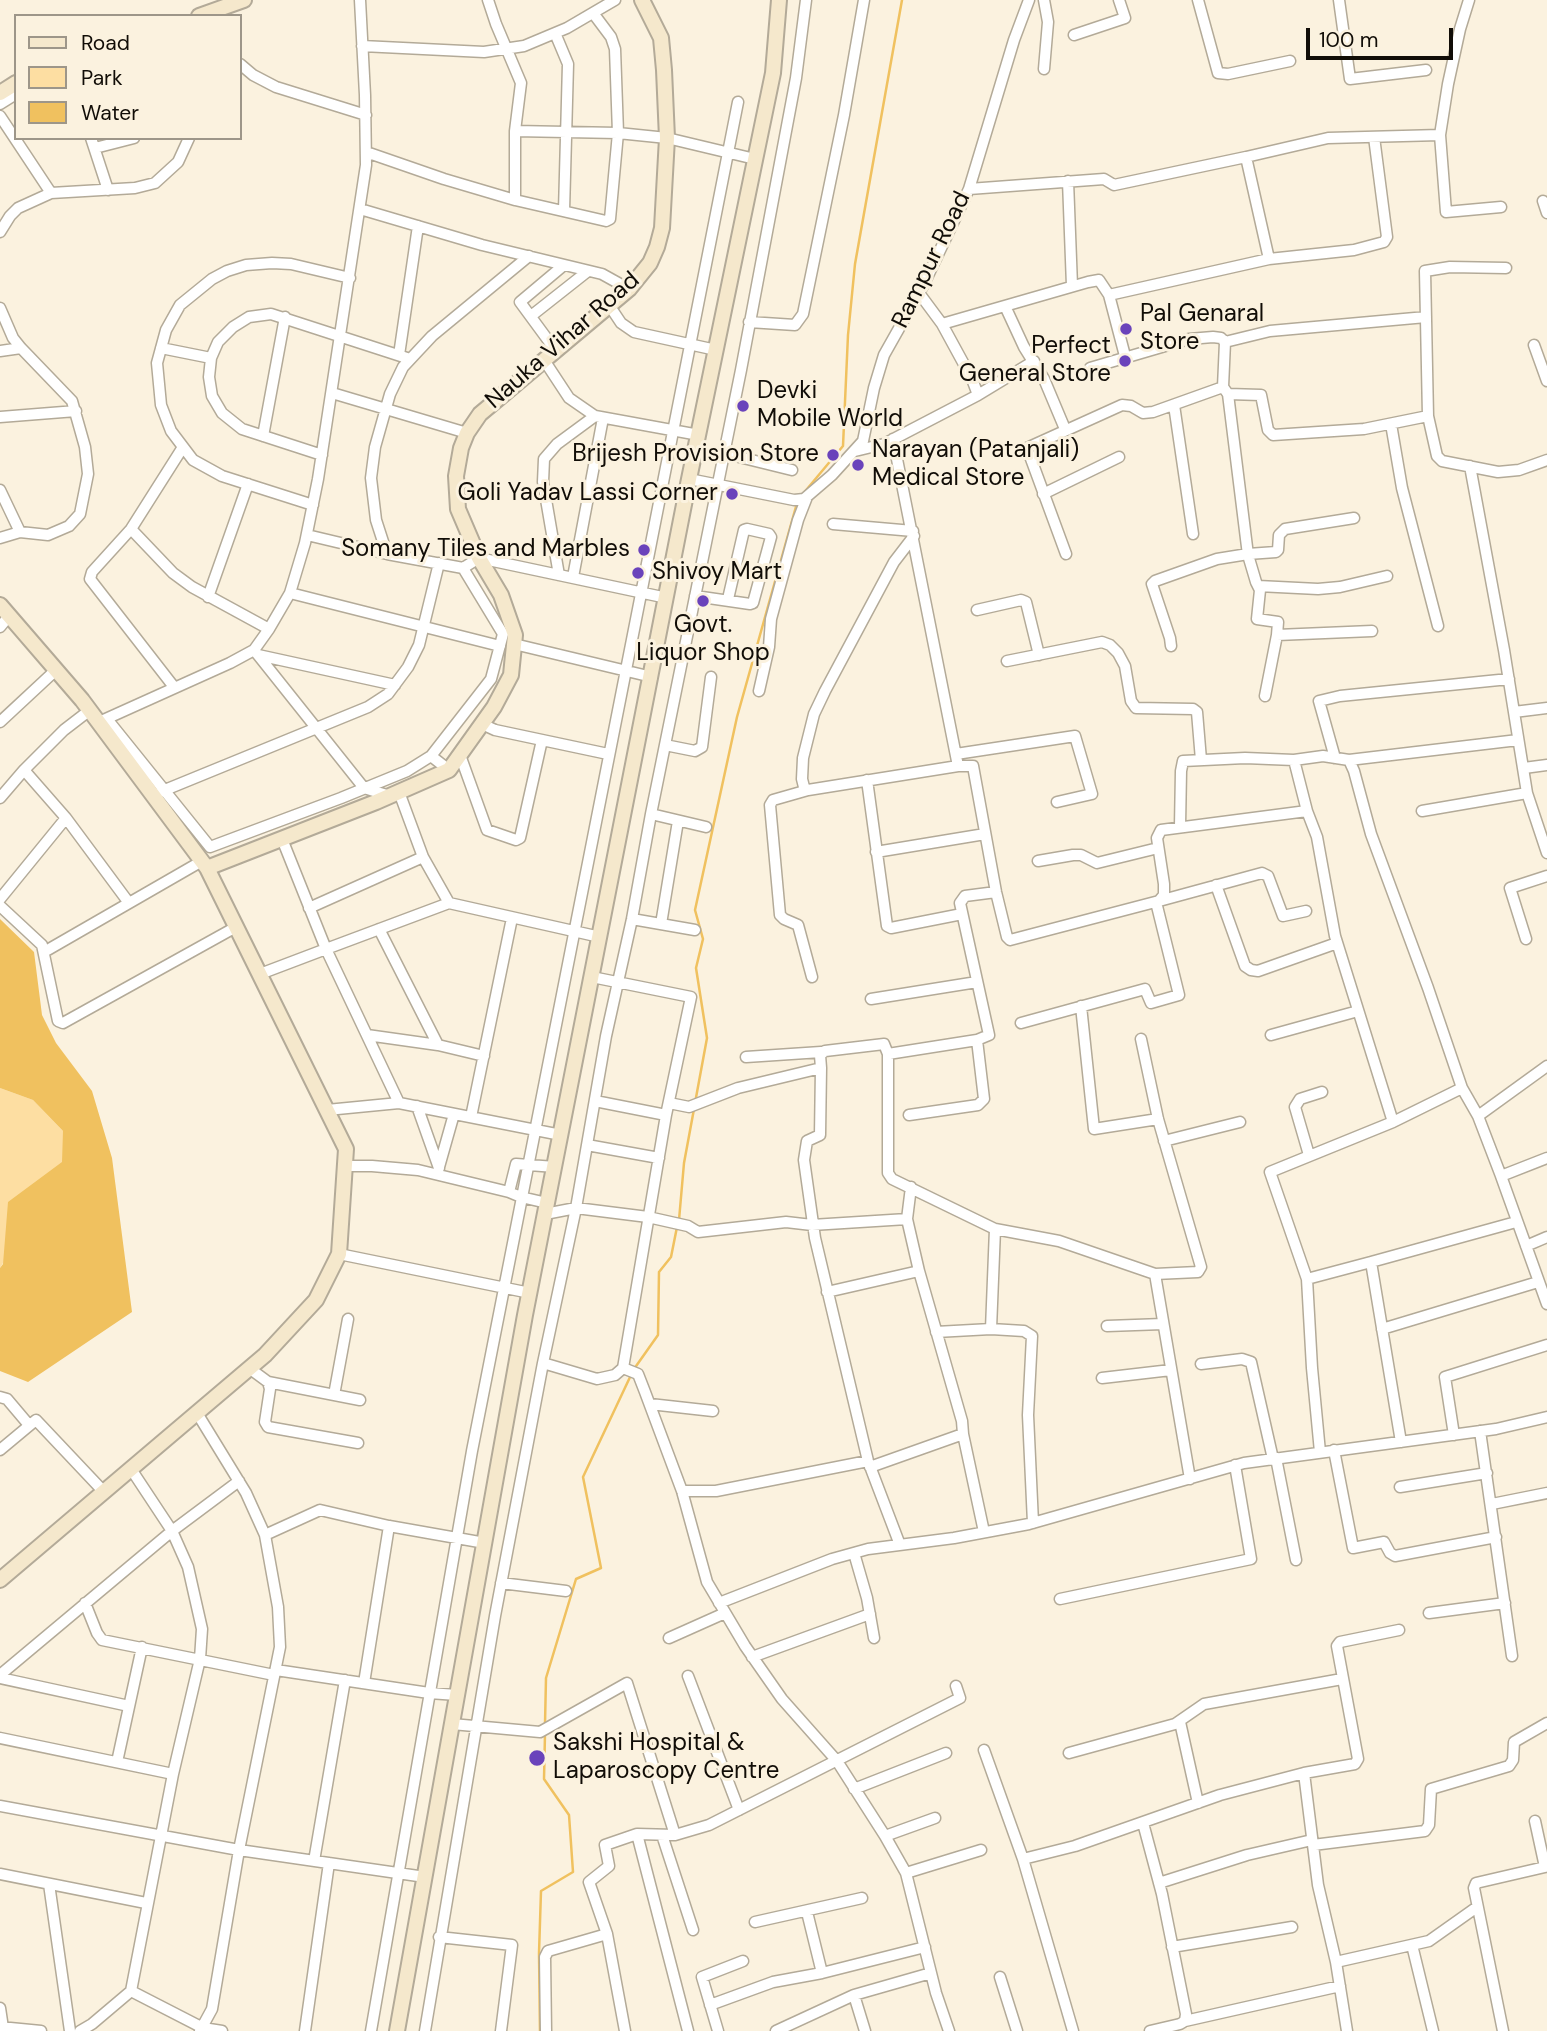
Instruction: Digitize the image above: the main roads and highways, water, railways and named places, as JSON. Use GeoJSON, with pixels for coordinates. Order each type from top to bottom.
{"type":"FeatureCollection","features":[{"type":"Feature","properties":{"kind":"water"},"geometry":{"type":"Polygon","coordinates":[[[0,919],[34,952],[42,1015],[56,1043],[92,1091],[112,1158],[132,1312],[28,1382],[0,1371],[0,1268],[3,1264],[8,1202],[62,1162],[63,1131],[33,1100],[0,1088],[0,919]]]}},
{"type":"Feature","properties":{"kind":"waterway"},"geometry":{"type":"LineString","coordinates":[[802,495],[843,446],[848,335],[855,264],[902,0]]}},
{"type":"Feature","properties":{"kind":"waterway"},"geometry":{"type":"LineString","coordinates":[[695,1103],[707,1038],[696,968],[703,939],[695,910],[737,717],[797,503]]}},
{"type":"Feature","properties":{"kind":"waterway"},"geometry":{"type":"LineString","coordinates":[[679,1220],[684,1163],[694,1109]]}},
{"type":"Feature","properties":{"kind":"waterway"},"geometry":{"type":"LineString","coordinates":[[634,1369],[658,1335],[659,1272],[671,1257],[677,1227]]}},
{"type":"Feature","properties":{"kind":"waterway"},"geometry":{"type":"LineString","coordinates":[[545,1724],[546,1678],[576,1579],[601,1568],[583,1477],[631,1375]]}},
{"type":"Feature","properties":{"kind":"waterway"},"geometry":{"type":"LineString","coordinates":[[540,2031],[541,1891],[573,1872],[569,1815],[544,1779],[545,1734]]}},
{"type":"Feature","properties":{"kind":"place","name":"Pal Genaral Store"},"geometry":{"type":"Point","coordinates":[1126,329]}},
{"type":"Feature","properties":{"kind":"place","name":"Perfect General Store"},"geometry":{"type":"Point","coordinates":[1125,361]}},
{"type":"Feature","properties":{"kind":"place","name":"Devki Mobile World"},"geometry":{"type":"Point","coordinates":[743,406]}},
{"type":"Feature","properties":{"kind":"place","name":"Brijesh Provision Store"},"geometry":{"type":"Point","coordinates":[833,455]}},
{"type":"Feature","properties":{"kind":"place","name":"Narayan (Patanjali) Medical Store"},"geometry":{"type":"Point","coordinates":[858,465]}},
{"type":"Feature","properties":{"kind":"place","name":"Goli Yadav Lassi Corner"},"geometry":{"type":"Point","coordinates":[732,494]}},
{"type":"Feature","properties":{"kind":"place","name":"Somany Tiles and Marbles"},"geometry":{"type":"Point","coordinates":[644,550]}},
{"type":"Feature","properties":{"kind":"place","name":"Shivoy Mart"},"geometry":{"type":"Point","coordinates":[638,573]}},
{"type":"Feature","properties":{"kind":"place","name":"Govt. Liquor Shop"},"geometry":{"type":"Point","coordinates":[703,601]}},
{"type":"Feature","properties":{"kind":"place","name":"Sakshi Hospital & Laparoscopy Centre"},"geometry":{"type":"Point","coordinates":[537,1758]}}]}
